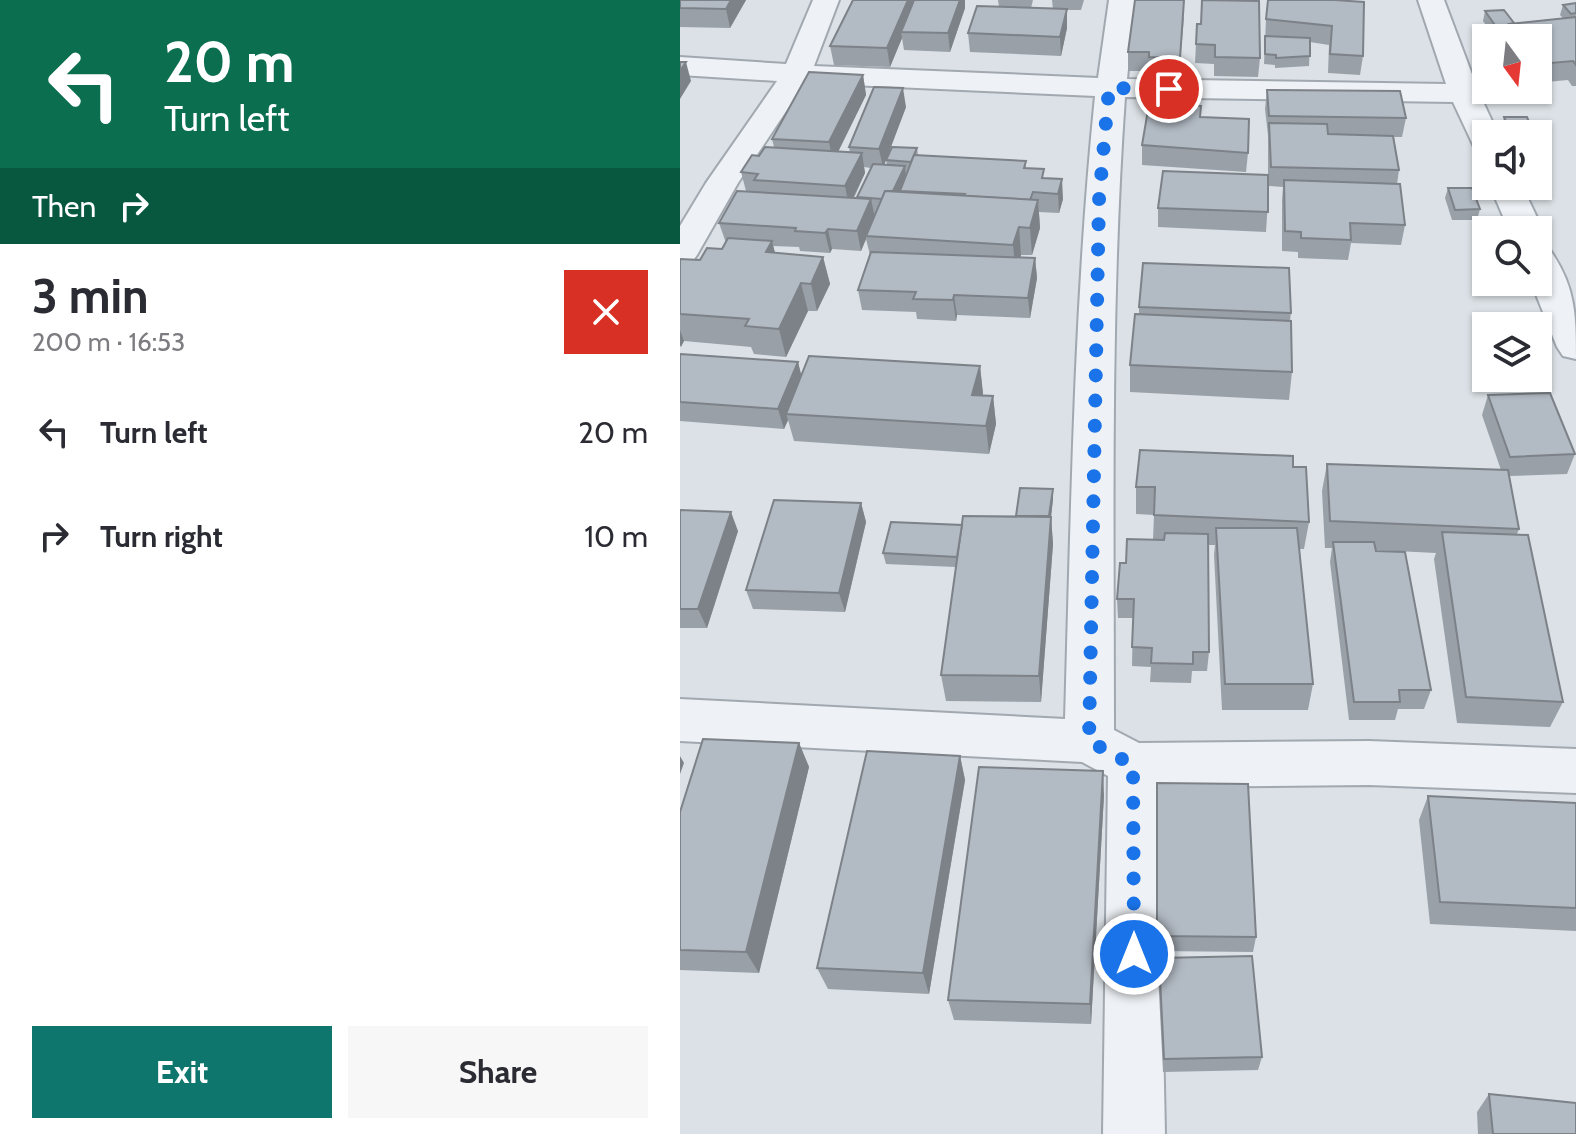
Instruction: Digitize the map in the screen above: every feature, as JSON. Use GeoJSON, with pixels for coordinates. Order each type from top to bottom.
{"type":"FeatureCollection","features":[{"type":"Feature","properties":{"kind":"street"},"geometry":{"type":"LineString","coordinates":[[680,255],[722,183],[796,75],[826,0]]}},
{"type":"Feature","properties":{"kind":"street"},"geometry":{"type":"LineString","coordinates":[[1122,0],[1109,88],[1099,200],[1111,753],[1134,1134]]}},
{"type":"Feature","properties":{"kind":"street"},"geometry":{"type":"LineString","coordinates":[[1431,0],[1476,120]]}},
{"type":"Feature","properties":{"kind":"street"},"geometry":{"type":"LineString","coordinates":[[680,66],[796,75],[1109,88],[1464,93]]}},
{"type":"Feature","properties":{"kind":"street"},"geometry":{"type":"LineString","coordinates":[[1552,290],[1576,347]]}},
{"type":"Feature","properties":{"kind":"street"},"geometry":{"type":"LineString","coordinates":[[680,720],[1111,753],[1576,771]]}},
{"type":"Feature","properties":{"kind":"building"},"geometry":{"type":"Polygon","coordinates":[[[680,0],[731,0],[726,9],[680,8],[680,0]]]}},
{"type":"Feature","properties":{"kind":"building"},"geometry":{"type":"Polygon","coordinates":[[[853,0],[908,0],[887,48],[830,46],[853,0]]]}},
{"type":"Feature","properties":{"kind":"building"},"geometry":{"type":"Polygon","coordinates":[[[914,0],[960,0],[948,33],[901,32],[914,0]]]}},
{"type":"Feature","properties":{"kind":"building"},"geometry":{"type":"Polygon","coordinates":[[[1135,0],[1184,0],[1180,58],[1149,57],[1149,52],[1128,52],[1135,0]]]}},
{"type":"Feature","properties":{"kind":"building"},"geometry":{"type":"Polygon","coordinates":[[[1202,0],[1259,1],[1260,58],[1215,57],[1215,45],[1196,44],[1202,0]]]}},
{"type":"Feature","properties":{"kind":"building"},"geometry":{"type":"Polygon","coordinates":[[[1268,0],[1364,2],[1363,56],[1330,54],[1332,26],[1266,19],[1268,0]]]}},
{"type":"Feature","properties":{"kind":"building"},"geometry":{"type":"Polygon","coordinates":[[[1576,3],[1576,13],[1571,14],[1563,5],[1576,3]]]}},
{"type":"Feature","properties":{"kind":"building"},"geometry":{"type":"Polygon","coordinates":[[[977,6],[1067,9],[1060,37],[968,33],[977,6]]]}},
{"type":"Feature","properties":{"kind":"building"},"geometry":{"type":"Polygon","coordinates":[[[1504,10],[1514,23],[1494,24],[1485,11],[1504,10]]]}},
{"type":"Feature","properties":{"kind":"building"},"geometry":{"type":"Polygon","coordinates":[[[1576,17],[1576,65],[1573,61],[1552,63],[1552,24],[1509,24],[1576,17]]]}},
{"type":"Feature","properties":{"kind":"building"},"geometry":{"type":"Polygon","coordinates":[[[1265,36],[1310,38],[1310,56],[1276,58],[1276,55],[1265,54],[1265,36]]]}},
{"type":"Feature","properties":{"kind":"building"},"geometry":{"type":"Polygon","coordinates":[[[809,72],[863,75],[829,142],[772,139],[809,72]]]}},
{"type":"Feature","properties":{"kind":"building"},"geometry":{"type":"Polygon","coordinates":[[[874,87],[903,88],[879,149],[849,147],[874,87]]]}},
{"type":"Feature","properties":{"kind":"building"},"geometry":{"type":"Polygon","coordinates":[[[1267,90],[1400,91],[1406,118],[1269,116],[1267,90]]]}},
{"type":"Feature","properties":{"kind":"building"},"geometry":{"type":"Polygon","coordinates":[[[1149,104],[1201,106],[1200,117],[1249,119],[1248,153],[1142,145],[1149,104]]]}},
{"type":"Feature","properties":{"kind":"building"},"geometry":{"type":"Polygon","coordinates":[[[1504,117],[1527,117],[1528,120],[1505,120],[1504,117]]]}},
{"type":"Feature","properties":{"kind":"building"},"geometry":{"type":"Polygon","coordinates":[[[1269,123],[1327,124],[1328,134],[1393,136],[1399,170],[1271,167],[1269,123]]]}},
{"type":"Feature","properties":{"kind":"building"},"geometry":{"type":"Polygon","coordinates":[[[765,147],[862,153],[845,186],[754,180],[758,174],[741,172],[752,155],[759,156],[765,147]]]}},
{"type":"Feature","properties":{"kind":"building"},"geometry":{"type":"Polygon","coordinates":[[[892,147],[917,148],[911,162],[886,160],[892,147]]]}},
{"type":"Feature","properties":{"kind":"building"},"geometry":{"type":"Polygon","coordinates":[[[914,155],[1026,161],[1024,168],[1044,169],[1042,178],[1062,179],[1058,194],[1033,192],[1030,200],[900,191],[914,155]]]}},
{"type":"Feature","properties":{"kind":"building"},"geometry":{"type":"Polygon","coordinates":[[[873,164],[905,166],[893,191],[885,191],[882,199],[857,197],[873,164]]]}},
{"type":"Feature","properties":{"kind":"building"},"geometry":{"type":"Polygon","coordinates":[[[1163,171],[1268,175],[1268,212],[1158,208],[1163,171]]]}},
{"type":"Feature","properties":{"kind":"building"},"geometry":{"type":"Polygon","coordinates":[[[1284,180],[1400,184],[1405,225],[1350,223],[1351,240],[1301,238],[1301,232],[1285,231],[1284,180]]]}},
{"type":"Feature","properties":{"kind":"building"},"geometry":{"type":"Polygon","coordinates":[[[1448,188],[1472,188],[1472,200],[1477,200],[1480,209],[1455,210],[1448,188]]]}},
{"type":"Feature","properties":{"kind":"building"},"geometry":{"type":"Polygon","coordinates":[[[737,191],[871,199],[857,231],[828,229],[825,233],[719,223],[737,191]]]}},
{"type":"Feature","properties":{"kind":"building"},"geometry":{"type":"Polygon","coordinates":[[[885,191],[1038,200],[1030,228],[1019,227],[1013,245],[866,236],[885,191]]]}},
{"type":"Feature","properties":{"kind":"building"},"geometry":{"type":"Polygon","coordinates":[[[728,238],[772,241],[766,252],[823,257],[811,284],[801,283],[779,329],[745,326],[749,319],[680,314],[680,259],[700,260],[707,248],[722,249],[728,238]]]}},
{"type":"Feature","properties":{"kind":"building"},"geometry":{"type":"Polygon","coordinates":[[[871,252],[1035,258],[1028,298],[954,295],[953,300],[913,299],[916,292],[858,290],[871,252]]]}},
{"type":"Feature","properties":{"kind":"building"},"geometry":{"type":"Polygon","coordinates":[[[1143,263],[1289,268],[1291,313],[1139,307],[1143,263]]]}},
{"type":"Feature","properties":{"kind":"building"},"geometry":{"type":"Polygon","coordinates":[[[1135,314],[1291,321],[1292,372],[1130,365],[1135,314]]]}},
{"type":"Feature","properties":{"kind":"building"},"geometry":{"type":"Polygon","coordinates":[[[680,354],[798,362],[778,409],[680,402],[680,354]]]}},
{"type":"Feature","properties":{"kind":"building"},"geometry":{"type":"Polygon","coordinates":[[[809,356],[980,366],[972,395],[993,396],[986,426],[786,414],[809,356]]]}},
{"type":"Feature","properties":{"kind":"building"},"geometry":{"type":"Polygon","coordinates":[[[1550,393],[1575,454],[1510,457],[1488,395],[1550,393]]]}},
{"type":"Feature","properties":{"kind":"building"},"geometry":{"type":"Polygon","coordinates":[[[1140,450],[1293,456],[1293,467],[1306,467],[1309,522],[1154,515],[1155,487],[1136,487],[1140,450]]]}},
{"type":"Feature","properties":{"kind":"building"},"geometry":{"type":"Polygon","coordinates":[[[1327,464],[1508,470],[1519,529],[1330,521],[1327,464]]]}},
{"type":"Feature","properties":{"kind":"building"},"geometry":{"type":"Polygon","coordinates":[[[1020,488],[1053,489],[1049,516],[1016,516],[1020,488]]]}},
{"type":"Feature","properties":{"kind":"building"},"geometry":{"type":"Polygon","coordinates":[[[774,500],[861,503],[839,593],[746,590],[774,500]]]}},
{"type":"Feature","properties":{"kind":"building"},"geometry":{"type":"Polygon","coordinates":[[[680,510],[731,512],[698,609],[680,609],[680,510]]]}},
{"type":"Feature","properties":{"kind":"building"},"geometry":{"type":"Polygon","coordinates":[[[963,516],[1051,517],[1039,676],[941,675],[963,516]]]}},
{"type":"Feature","properties":{"kind":"building"},"geometry":{"type":"Polygon","coordinates":[[[891,522],[962,525],[957,557],[883,553],[891,522]]]}},
{"type":"Feature","properties":{"kind":"building"},"geometry":{"type":"Polygon","coordinates":[[[1216,528],[1297,528],[1313,684],[1225,684],[1216,528]]]}},
{"type":"Feature","properties":{"kind":"building"},"geometry":{"type":"Polygon","coordinates":[[[1442,532],[1528,535],[1563,702],[1466,697],[1442,532]]]}},
{"type":"Feature","properties":{"kind":"building"},"geometry":{"type":"Polygon","coordinates":[[[1165,533],[1208,534],[1209,652],[1193,652],[1193,664],[1151,663],[1152,648],[1132,647],[1134,599],[1117,599],[1120,563],[1126,563],[1127,539],[1164,540],[1165,533]]]}},
{"type":"Feature","properties":{"kind":"building"},"geometry":{"type":"Polygon","coordinates":[[[1333,542],[1374,542],[1376,551],[1405,552],[1431,690],[1399,690],[1400,702],[1354,702],[1333,542]]]}},
{"type":"Feature","properties":{"kind":"building"},"geometry":{"type":"Polygon","coordinates":[[[703,739],[799,743],[746,952],[680,950],[680,812],[703,739]]]}},
{"type":"Feature","properties":{"kind":"building"},"geometry":{"type":"Polygon","coordinates":[[[867,751],[960,756],[923,973],[817,968],[867,751]]]}},
{"type":"Feature","properties":{"kind":"building"},"geometry":{"type":"Polygon","coordinates":[[[979,767],[1103,771],[1090,1004],[948,1000],[979,767]]]}},
{"type":"Feature","properties":{"kind":"building"},"geometry":{"type":"Polygon","coordinates":[[[1157,783],[1248,784],[1256,937],[1157,936],[1157,783]]]}},
{"type":"Feature","properties":{"kind":"building"},"geometry":{"type":"Polygon","coordinates":[[[1428,796],[1576,803],[1576,908],[1440,902],[1428,796]]]}},
{"type":"Feature","properties":{"kind":"building"},"geometry":{"type":"Polygon","coordinates":[[[1252,956],[1262,1057],[1164,1059],[1159,958],[1252,956]]]}},
{"type":"Feature","properties":{"kind":"building"},"geometry":{"type":"Polygon","coordinates":[[[1489,1094],[1576,1103],[1576,1134],[1493,1134],[1489,1094]]]}},
{"type":"Feature","properties":{"kind":"route"},"geometry":{"type":"LineString","coordinates":[[1134,954],[1133,765],[1089,741],[1099,200],[1109,88],[1169,89]]}}]}
